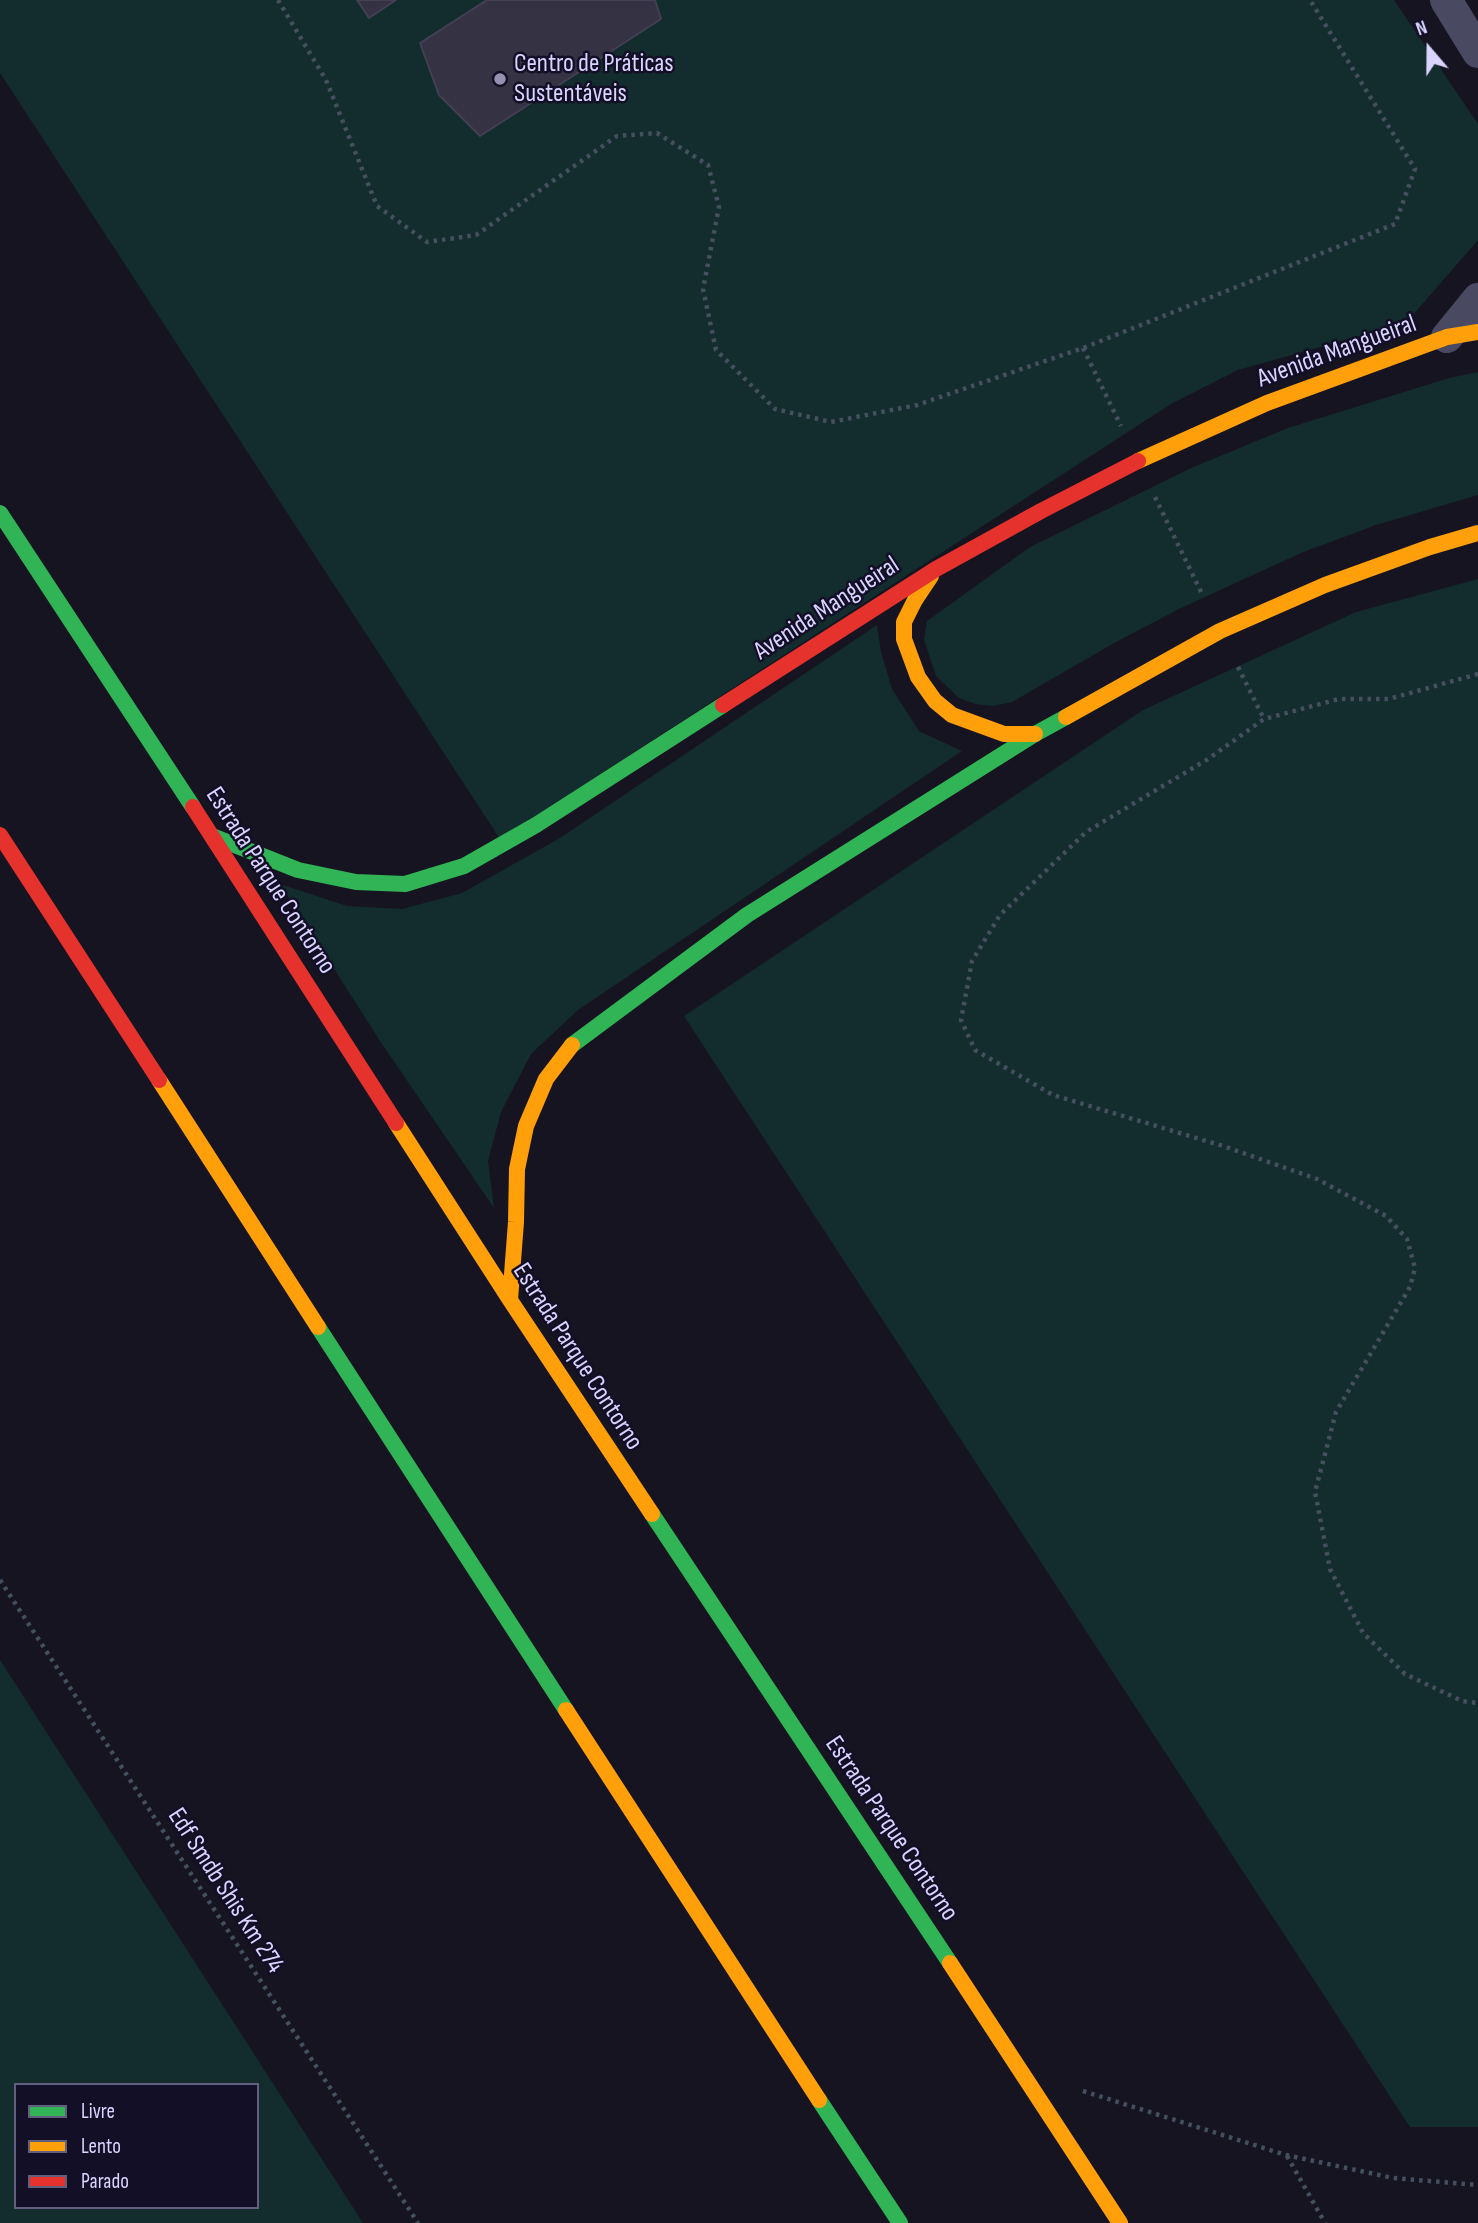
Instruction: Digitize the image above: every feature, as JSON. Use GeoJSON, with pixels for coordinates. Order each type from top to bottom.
{"type":"FeatureCollection","features":[{"type":"Feature","properties":{"kind":"main road","name":"Avenida Mangueiral"},"geometry":{"type":"LineString","coordinates":[[212,836],[298,870],[356,882],[405,884],[464,866],[536,825],[936,569],[1138,461],[1267,403],[1447,337],[1478,332]]}},
{"type":"Feature","properties":{"kind":"main road","name":"Estrada Parque Contorno"},"geometry":{"type":"LineString","coordinates":[[0,513],[212,836],[510,1300],[1022,2072],[1119,2223]]}},
{"type":"Feature","properties":{"kind":"main road"},"geometry":{"type":"LineString","coordinates":[[510,1300],[517,1169],[526,1126],[546,1079],[574,1042],[747,915],[1035,734],[1220,631],[1325,585],[1430,547],[1478,533]]}},
{"type":"Feature","properties":{"kind":"main road"},"geometry":{"type":"LineString","coordinates":[[936,569],[904,622],[904,639],[918,677],[935,701],[952,715],[1004,734],[1035,734]]}},
{"type":"Feature","properties":{"kind":"main road"},"geometry":{"type":"LineString","coordinates":[[0,835],[900,2223]]}},
{"type":"Feature","properties":{"kind":"street"},"geometry":{"type":"LineString","coordinates":[[1459,12],[1478,52]]}},
{"type":"Feature","properties":{"kind":"street"},"geometry":{"type":"LineString","coordinates":[[1447,337],[1478,299]]}},
{"type":"Feature","properties":{"kind":"path"},"geometry":{"type":"LineString","coordinates":[[278,0],[326,80],[377,206],[427,242],[476,235],[617,136],[657,133],[708,165],[719,207],[703,289],[716,350],[775,409],[831,422],[916,405],[1083,348],[1395,224],[1415,169],[1310,0]]}},
{"type":"Feature","properties":{"kind":"path"},"geometry":{"type":"LineString","coordinates":[[1083,348],[1264,719]]}},
{"type":"Feature","properties":{"kind":"path"},"geometry":{"type":"LineString","coordinates":[[1478,674],[1389,699],[1339,699],[1264,719],[1208,759],[1086,832],[1000,915],[972,961],[961,1020],[975,1050],[1053,1095],[1223,1146],[1317,1179],[1386,1216],[1407,1240],[1415,1268],[1410,1287],[1336,1412],[1315,1492],[1330,1569],[1363,1633],[1405,1674],[1462,1701],[1478,1703]]}},
{"type":"Feature","properties":{"kind":"path","name":"Edf Smdb Shis Km 274"},"geometry":{"type":"LineString","coordinates":[[0,1580],[418,2223]]}},
{"type":"Feature","properties":{"kind":"path"},"geometry":{"type":"LineString","coordinates":[[1075,2088],[1286,2155],[1393,2178],[1478,2185]]}},
{"type":"Feature","properties":{"kind":"path"},"geometry":{"type":"LineString","coordinates":[[1286,2155],[1325,2223]]}},
{"type":"Feature","properties":{"kind":"green space"},"geometry":{"type":"Polygon","coordinates":[[[0,0],[1394,0],[1478,124],[1478,240],[1406,323],[1238,370],[1171,404],[500,839],[0,73],[0,0]]]}},
{"type":"Feature","properties":{"kind":"green space"},"geometry":{"type":"Polygon","coordinates":[[[1478,372],[1478,495],[1376,525],[1301,553],[1179,609],[1012,702],[993,706],[975,704],[959,698],[936,676],[924,640],[927,621],[1030,547],[1191,468],[1288,428],[1449,378],[1478,372]]]}},
{"type":"Feature","properties":{"kind":"green space"},"geometry":{"type":"Polygon","coordinates":[[[1478,579],[1478,2127],[1410,2127],[684,1016],[1143,710],[1356,612],[1478,579]]]}},
{"type":"Feature","properties":{"kind":"green space"},"geometry":{"type":"Polygon","coordinates":[[[877,625],[881,652],[892,689],[919,731],[962,751],[578,1010],[531,1054],[501,1112],[488,1161],[494,1208],[380,1041],[280,884],[347,906],[402,909],[462,893],[560,838],[877,625]]]}},
{"type":"Feature","properties":{"kind":"green space"},"geometry":{"type":"Polygon","coordinates":[[[0,1660],[363,2223],[0,2223],[0,1660]]]}},
{"type":"Feature","properties":{"kind":"building"},"geometry":{"type":"Polygon","coordinates":[[[357,0],[396,0],[369,18],[357,0]]]}},
{"type":"Feature","properties":{"kind":"building","name":"Centro de Práticas Sustentáveis"},"geometry":{"type":"Polygon","coordinates":[[[487,0],[655,0],[661,19],[480,136],[439,95],[420,43],[487,0]]]}},
{"type":"Feature","properties":{"kind":"traffic: fast"},"geometry":{"type":"LineString","coordinates":[[0,513],[193,807]]}},
{"type":"Feature","properties":{"kind":"traffic: fast"},"geometry":{"type":"LineString","coordinates":[[212,836],[298,870],[356,882],[405,884],[464,866],[536,825],[723,705]]}},
{"type":"Feature","properties":{"kind":"traffic: fast"},"geometry":{"type":"LineString","coordinates":[[572,1045],[747,915],[1066,717]]}},
{"type":"Feature","properties":{"kind":"traffic: fast"},"geometry":{"type":"LineString","coordinates":[[318,1327],[566,1710]]}},
{"type":"Feature","properties":{"kind":"traffic: fast"},"geometry":{"type":"LineString","coordinates":[[652,1514],[950,1963]]}},
{"type":"Feature","properties":{"kind":"traffic: fast"},"geometry":{"type":"LineString","coordinates":[[819,2100],[900,2223]]}},
{"type":"Feature","properties":{"kind":"traffic: slow"},"geometry":{"type":"LineString","coordinates":[[1138,461],[1267,403],[1447,337],[1478,332]]}},
{"type":"Feature","properties":{"kind":"traffic: slow"},"geometry":{"type":"LineString","coordinates":[[1066,717],[1220,631],[1325,585],[1430,547],[1478,533]]}},
{"type":"Feature","properties":{"kind":"traffic: slow"},"geometry":{"type":"LineString","coordinates":[[931,576],[904,622],[904,639],[918,677],[935,701],[952,715],[1004,734],[1035,734]]}},
{"type":"Feature","properties":{"kind":"traffic: slow"},"geometry":{"type":"LineString","coordinates":[[510,1300],[517,1169],[526,1126],[546,1079],[572,1045]]}},
{"type":"Feature","properties":{"kind":"traffic: slow"},"geometry":{"type":"LineString","coordinates":[[159,1080],[318,1327]]}},
{"type":"Feature","properties":{"kind":"traffic: slow"},"geometry":{"type":"LineString","coordinates":[[396,1123],[652,1514]]}},
{"type":"Feature","properties":{"kind":"traffic: slow"},"geometry":{"type":"LineString","coordinates":[[566,1710],[819,2100]]}},
{"type":"Feature","properties":{"kind":"traffic: slow"},"geometry":{"type":"LineString","coordinates":[[950,1963],[1120,2223]]}},
{"type":"Feature","properties":{"kind":"traffic: jam"},"geometry":{"type":"LineString","coordinates":[[723,705],[936,569],[1138,461]]}},
{"type":"Feature","properties":{"kind":"traffic: jam"},"geometry":{"type":"LineString","coordinates":[[193,807],[396,1123]]}},
{"type":"Feature","properties":{"kind":"traffic: jam"},"geometry":{"type":"LineString","coordinates":[[0,835],[159,1080]]}},
{"type":"Feature","properties":{"kind":"place","name":"Centro de Práticas Sustentáveis"},"geometry":{"type":"Point","coordinates":[500,79]}}]}
